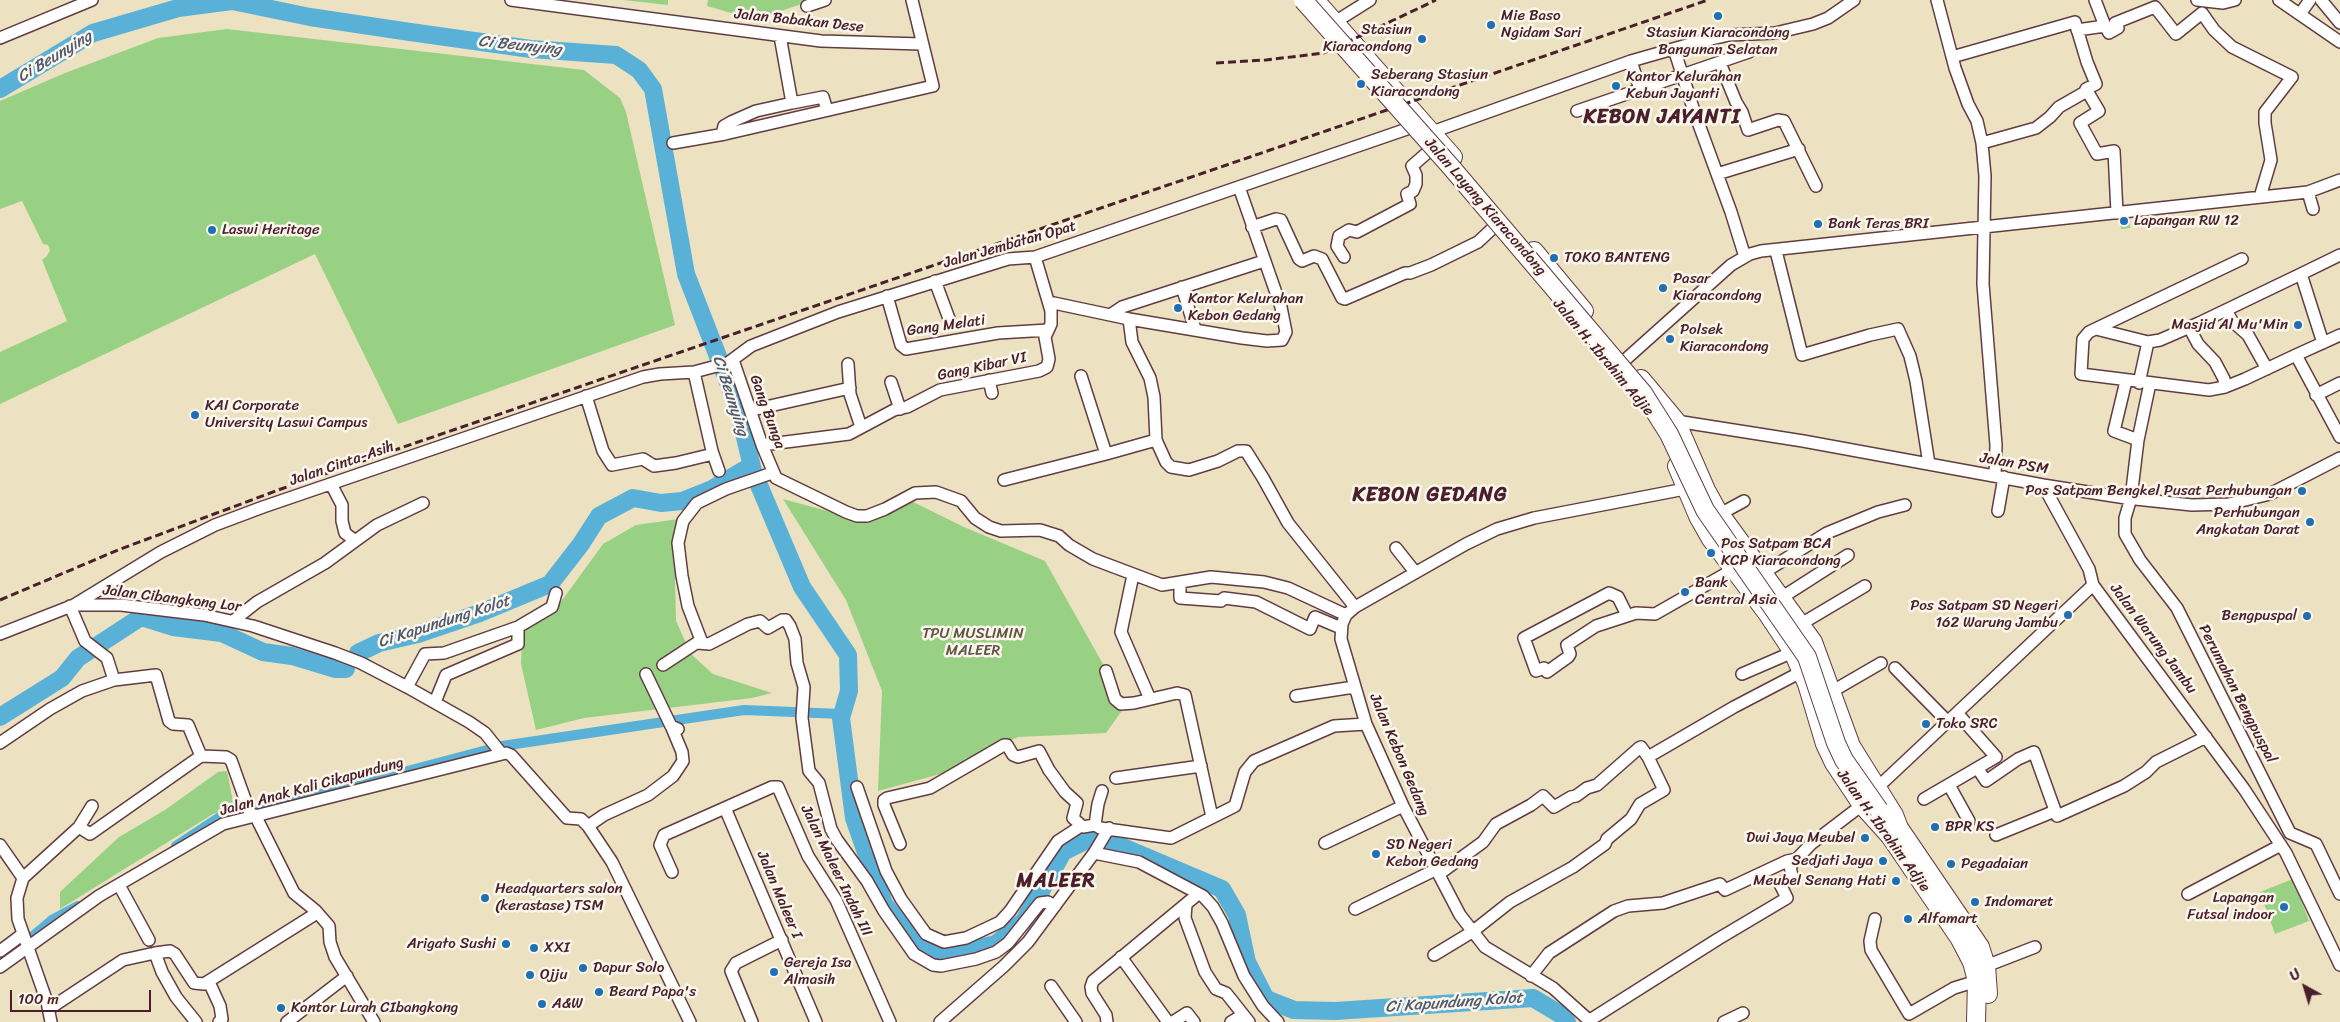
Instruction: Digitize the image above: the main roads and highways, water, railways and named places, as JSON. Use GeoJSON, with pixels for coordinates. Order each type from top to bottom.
{"type":"FeatureCollection","features":[{"type":"Feature","properties":{"kind":"main road","name":"Jalan H. Ibrahim Adjie"},"geometry":{"type":"LineString","coordinates":[[1293,0],[1432,132],[1626,369],[1670,427],[1720,514],[1801,624],[1816,648],[1851,746],[1894,815],[1894,831]]}},
{"type":"Feature","properties":{"kind":"main road","name":"Jalan Layang Kiaracondong"},"geometry":{"type":"LineString","coordinates":[[1303,0],[1450,167],[1643,393],[1670,434],[1705,510],[1798,641],[1807,657],[1836,744],[1844,760],[1894,831]]}},
{"type":"Feature","properties":{"kind":"main road","name":"Jalan H. Ibrahim Adjie"},"geometry":{"type":"LineString","coordinates":[[1315,0],[1335,22],[1355,57],[1407,129],[1493,228],[1626,369]]}},
{"type":"Feature","properties":{"kind":"main road","name":"Jalan H. Ibrahim Adjie"},"geometry":{"type":"LineString","coordinates":[[1670,427],[1685,489],[1711,539],[1767,613],[1792,652],[1801,672],[1824,744],[1845,782],[1862,805],[1894,831],[1968,927],[1980,947],[1982,974],[1976,1022]]}},
{"type":"Feature","properties":{"kind":"main road","name":"Jalan H. Ibrahim Adjie"},"geometry":{"type":"LineString","coordinates":[[1982,974],[1988,981],[1987,1022]]}},
{"type":"Feature","properties":{"kind":"waterway","name":"Ci Kapundung Kolot"},"geometry":{"type":"LineString","coordinates":[[0,89],[93,33],[178,8],[232,1],[310,17],[410,32],[531,49],[616,55],[639,70],[653,89],[686,274],[738,408],[753,471],[802,587],[848,655],[849,691],[841,718],[854,818],[884,904],[916,943],[941,956],[996,944],[1024,921],[1063,852],[1089,839],[1118,845],[1222,889],[1237,915],[1247,962],[1266,999],[1294,1010],[1335,1011],[1533,998],[1563,1016],[1567,1022]]}},
{"type":"Feature","properties":{"kind":"waterway","name":"Ci Kapundung Kolot"},"geometry":{"type":"LineString","coordinates":[[358,653],[379,643],[418,634],[480,613],[550,584],[581,544],[599,516],[633,498],[661,503],[682,501],[712,489],[744,470],[753,471]]}},
{"type":"Feature","properties":{"kind":"waterway","name":"Ci Kapundung Kolot"},"geometry":{"type":"LineString","coordinates":[[0,717],[62,678],[78,658],[141,617],[173,627],[222,633],[263,652],[292,656],[335,669],[346,669]]}},
{"type":"Feature","properties":{"kind":"waterway"},"geometry":{"type":"LineString","coordinates":[[176,846],[220,817],[324,793],[502,746],[744,710],[842,714]]}},
{"type":"Feature","properties":{"kind":"waterway"},"geometry":{"type":"LineString","coordinates":[[21,946],[52,920],[78,906]]}},
{"type":"Feature","properties":{"kind":"railway"},"geometry":{"type":"LineString","coordinates":[[1216,63],[1266,60],[1324,53],[1436,0]]}},
{"type":"Feature","properties":{"kind":"railway"},"geometry":{"type":"LineString","coordinates":[[0,600],[118,550],[281,489],[1708,0]]}},
{"type":"Feature","properties":{"kind":"place","name":"Stasiun Kiaracondong Bangunan Selatan"},"geometry":{"type":"Point","coordinates":[1718,16]}},
{"type":"Feature","properties":{"kind":"place","name":"Mie Baso Ngidam Sari"},"geometry":{"type":"Point","coordinates":[1491,25]}},
{"type":"Feature","properties":{"kind":"place","name":"Stasiun Kiaracondong"},"geometry":{"type":"Point","coordinates":[1422,39]}},
{"type":"Feature","properties":{"kind":"place","name":"Seberang Stasiun Kiaracondong"},"geometry":{"type":"Point","coordinates":[1361,84]}},
{"type":"Feature","properties":{"kind":"place","name":"Kantor Kelurahan Kebun Jayanti"},"geometry":{"type":"Point","coordinates":[1616,86]}},
{"type":"Feature","properties":{"kind":"place","name":"Lapangan RW 12"},"geometry":{"type":"Point","coordinates":[2124,221]}},
{"type":"Feature","properties":{"kind":"place","name":"Bank Teras BRI"},"geometry":{"type":"Point","coordinates":[1818,224]}},
{"type":"Feature","properties":{"kind":"place","name":"Laswi Heritage"},"geometry":{"type":"Point","coordinates":[212,230]}},
{"type":"Feature","properties":{"kind":"place","name":"TOKO BANTENG"},"geometry":{"type":"Point","coordinates":[1554,258]}},
{"type":"Feature","properties":{"kind":"place","name":"Pasar Kiaracondong"},"geometry":{"type":"Point","coordinates":[1663,288]}},
{"type":"Feature","properties":{"kind":"place","name":"Kantor Kelurahan Kebon Gedang"},"geometry":{"type":"Point","coordinates":[1178,308]}},
{"type":"Feature","properties":{"kind":"place","name":"Masjid Al Mu'Min"},"geometry":{"type":"Point","coordinates":[2298,325]}},
{"type":"Feature","properties":{"kind":"place","name":"Polsek Kiaracondong"},"geometry":{"type":"Point","coordinates":[1670,339]}},
{"type":"Feature","properties":{"kind":"place","name":"KAI Corporate University Laswi Campus"},"geometry":{"type":"Point","coordinates":[195,415]}},
{"type":"Feature","properties":{"kind":"place","name":"Pos Satpam Bengkel Pusat Perhubungan"},"geometry":{"type":"Point","coordinates":[2302,491]}},
{"type":"Feature","properties":{"kind":"place","name":"Perhubungan Angkatan Darat"},"geometry":{"type":"Point","coordinates":[2310,522]}},
{"type":"Feature","properties":{"kind":"place","name":"Pos Satpam BCA KCP Kiaracondong"},"geometry":{"type":"Point","coordinates":[1711,553]}},
{"type":"Feature","properties":{"kind":"place","name":"Bank Central Asia"},"geometry":{"type":"Point","coordinates":[1685,592]}},
{"type":"Feature","properties":{"kind":"place","name":"Pos Satpam SD Negeri 162 Warung Jambu"},"geometry":{"type":"Point","coordinates":[2068,615]}},
{"type":"Feature","properties":{"kind":"place","name":"Bengpuspal"},"geometry":{"type":"Point","coordinates":[2307,616]}},
{"type":"Feature","properties":{"kind":"place","name":"Toko SRC"},"geometry":{"type":"Point","coordinates":[1926,724]}},
{"type":"Feature","properties":{"kind":"place","name":"BPR KS"},"geometry":{"type":"Point","coordinates":[1935,827]}},
{"type":"Feature","properties":{"kind":"place","name":"Dwi Jaya Meubel"},"geometry":{"type":"Point","coordinates":[1865,838]}},
{"type":"Feature","properties":{"kind":"place","name":"SD Negeri Kebon Gedang"},"geometry":{"type":"Point","coordinates":[1376,854]}},
{"type":"Feature","properties":{"kind":"place","name":"Sedjati Jaya"},"geometry":{"type":"Point","coordinates":[1883,861]}},
{"type":"Feature","properties":{"kind":"place","name":"Pegadaian"},"geometry":{"type":"Point","coordinates":[1951,864]}},
{"type":"Feature","properties":{"kind":"place","name":"Meubel Senang Hati"},"geometry":{"type":"Point","coordinates":[1896,881]}},
{"type":"Feature","properties":{"kind":"place","name":"Headquarters salon (kerastase) TSM"},"geometry":{"type":"Point","coordinates":[485,898]}},
{"type":"Feature","properties":{"kind":"place","name":"Indomaret"},"geometry":{"type":"Point","coordinates":[1975,902]}},
{"type":"Feature","properties":{"kind":"place","name":"Lapangan Futsal indoor"},"geometry":{"type":"Point","coordinates":[2284,907]}},
{"type":"Feature","properties":{"kind":"place","name":"Alfamart"},"geometry":{"type":"Point","coordinates":[1908,919]}},
{"type":"Feature","properties":{"kind":"place","name":"Arigato Sushi"},"geometry":{"type":"Point","coordinates":[506,944]}},
{"type":"Feature","properties":{"kind":"place","name":"XXI"},"geometry":{"type":"Point","coordinates":[534,948]}},
{"type":"Feature","properties":{"kind":"place","name":"Dapur Solo"},"geometry":{"type":"Point","coordinates":[583,968]}},
{"type":"Feature","properties":{"kind":"place","name":"Gereja Isa Almasih"},"geometry":{"type":"Point","coordinates":[774,972]}},
{"type":"Feature","properties":{"kind":"place","name":"Ojju"},"geometry":{"type":"Point","coordinates":[530,975]}},
{"type":"Feature","properties":{"kind":"place","name":"Beard Papa's"},"geometry":{"type":"Point","coordinates":[599,992]}},
{"type":"Feature","properties":{"kind":"place","name":"A&W"},"geometry":{"type":"Point","coordinates":[542,1004]}},
{"type":"Feature","properties":{"kind":"place","name":"Kantor Lurah CIbangkong"},"geometry":{"type":"Point","coordinates":[281,1008]}},
{"type":"Feature","properties":{"kind":"district","name":"KEBON JAYANTI"},"geometry":{"type":"Point","coordinates":[1662,118]}},
{"type":"Feature","properties":{"kind":"district","name":"KEBON GEDANG"},"geometry":{"type":"Point","coordinates":[1430,496]}},
{"type":"Feature","properties":{"kind":"district","name":"MALEER"},"geometry":{"type":"Point","coordinates":[1056,882]}},
{"type":"Feature","properties":{"kind":"water label","name":"Ci Beunying"},"geometry":{"type":"Point","coordinates":[520,46]}},
{"type":"Feature","properties":{"kind":"water label","name":"Ci Beunying"},"geometry":{"type":"Point","coordinates":[55,57]}},
{"type":"Feature","properties":{"kind":"water label","name":"Ci Beunying"},"geometry":{"type":"Point","coordinates":[730,396]}},
{"type":"Feature","properties":{"kind":"park label","name":"TPU MUSLIMIN MALEER"},"geometry":{"type":"Point","coordinates":[973,642]}}]}
